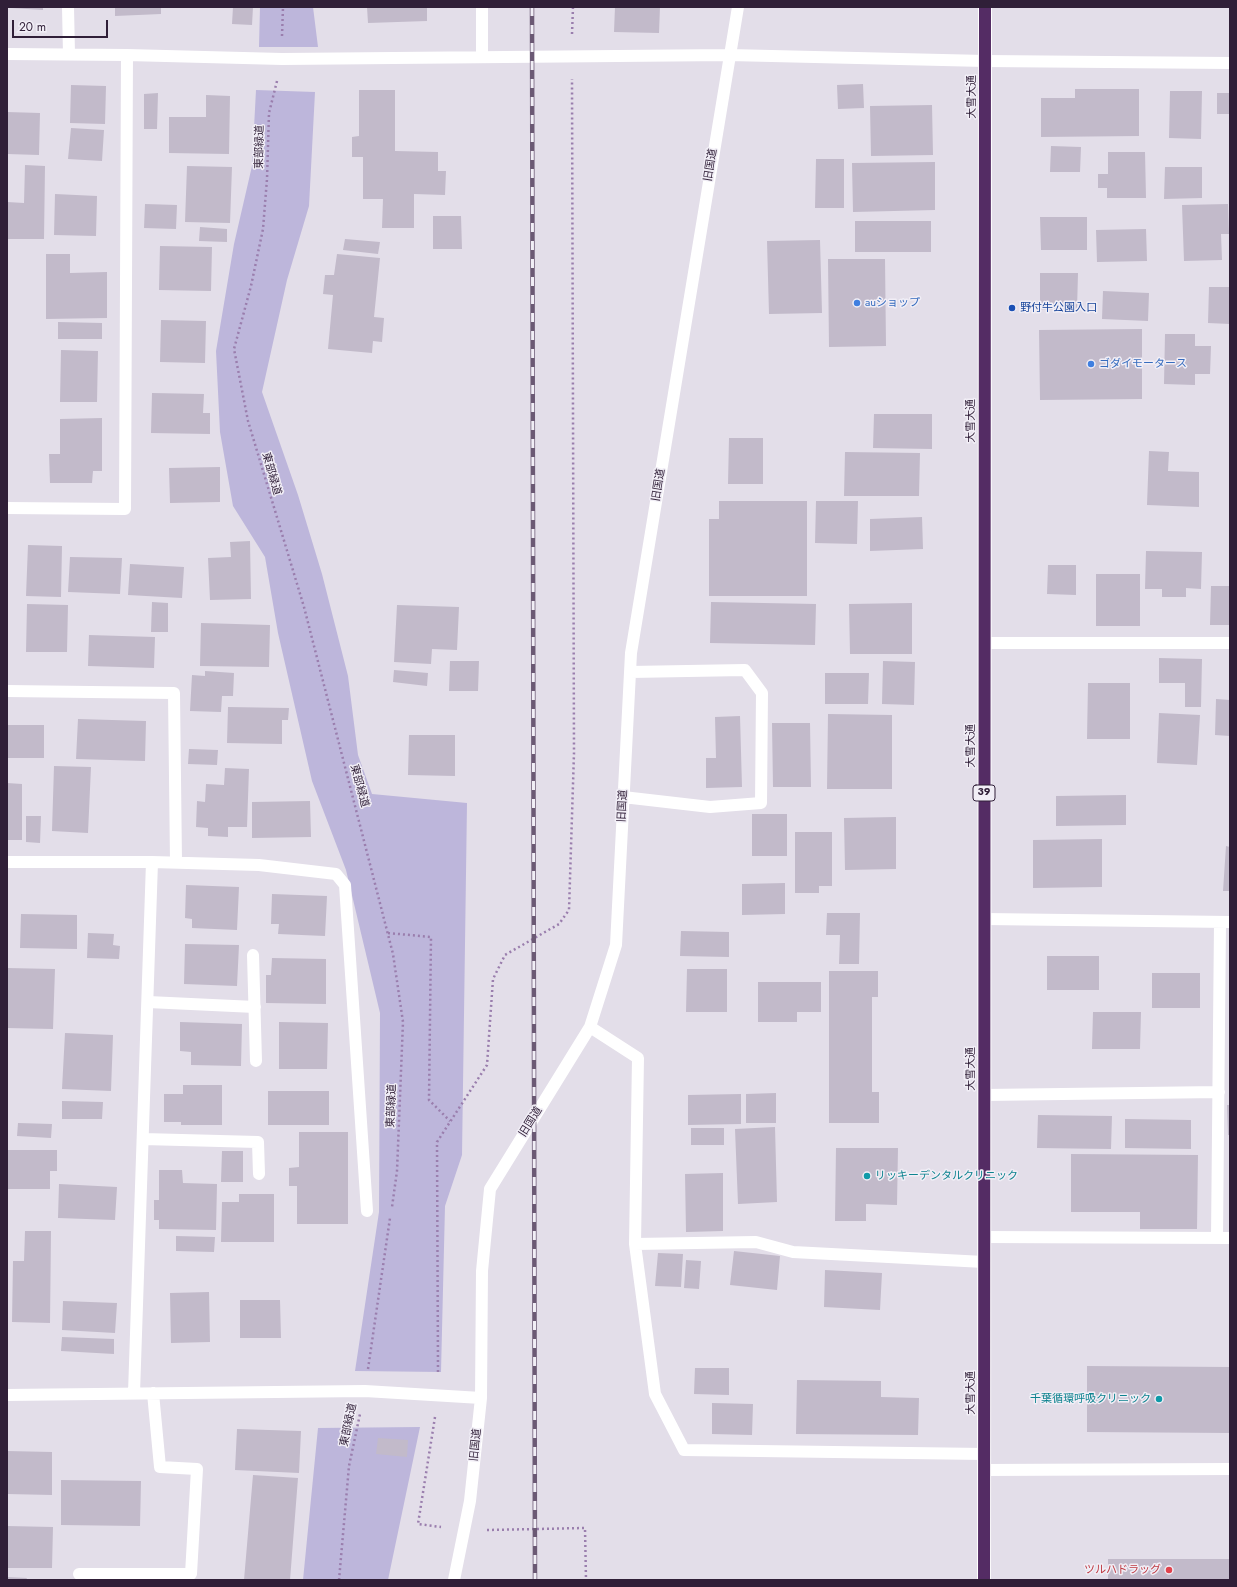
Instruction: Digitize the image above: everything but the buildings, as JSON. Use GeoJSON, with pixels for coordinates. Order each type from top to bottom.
{"type":"FeatureCollection","features":[{"type":"Feature","properties":{"kind":"highway","name":"大雪大通"},"geometry":{"type":"LineString","coordinates":[[984,1580],[985,7]]}},
{"type":"Feature","properties":{"kind":"street"},"geometry":{"type":"LineString","coordinates":[[68,7],[69,54]]}},
{"type":"Feature","properties":{"kind":"street"},"geometry":{"type":"LineString","coordinates":[[482,7],[482,57]]}},
{"type":"Feature","properties":{"kind":"street","name":"旧国道"},"geometry":{"type":"LineString","coordinates":[[454,1580],[470,1501],[481,1398],[482,1271],[490,1189],[590,1027],[616,945],[631,653],[738,7]]}},
{"type":"Feature","properties":{"kind":"street"},"geometry":{"type":"LineString","coordinates":[[7,54],[282,59],[729,55],[985,61],[1230,63]]}},
{"type":"Feature","properties":{"kind":"street"},"geometry":{"type":"LineString","coordinates":[[7,508],[125,510],[127,55]]}},
{"type":"Feature","properties":{"kind":"street"},"geometry":{"type":"LineString","coordinates":[[984,643],[1230,643]]}},
{"type":"Feature","properties":{"kind":"street"},"geometry":{"type":"LineString","coordinates":[[623,797],[710,807],[761,803],[762,693],[745,670],[630,672]]}},
{"type":"Feature","properties":{"kind":"street"},"geometry":{"type":"LineString","coordinates":[[7,691],[174,693],[176,862]]}},
{"type":"Feature","properties":{"kind":"street"},"geometry":{"type":"LineString","coordinates":[[7,862],[176,862],[259,865],[336,874],[344,884],[366,1211]]}},
{"type":"Feature","properties":{"kind":"street"},"geometry":{"type":"LineString","coordinates":[[134,1393],[152,862]]}},
{"type":"Feature","properties":{"kind":"street"},"geometry":{"type":"LineString","coordinates":[[984,919],[1225,922],[1219,1092],[1217,1238]]}},
{"type":"Feature","properties":{"kind":"street"},"geometry":{"type":"LineString","coordinates":[[253,955],[256,1061]]}},
{"type":"Feature","properties":{"kind":"street"},"geometry":{"type":"LineString","coordinates":[[148,1002],[255,1007]]}},
{"type":"Feature","properties":{"kind":"street"},"geometry":{"type":"LineString","coordinates":[[590,1027],[638,1058],[635,1244],[655,1394],[684,1450],[984,1454]]}},
{"type":"Feature","properties":{"kind":"street"},"geometry":{"type":"LineString","coordinates":[[984,1095],[1219,1092]]}},
{"type":"Feature","properties":{"kind":"street"},"geometry":{"type":"LineString","coordinates":[[143,1139],[258,1142],[259,1174]]}},
{"type":"Feature","properties":{"kind":"street"},"geometry":{"type":"LineString","coordinates":[[984,1237],[1230,1238]]}},
{"type":"Feature","properties":{"kind":"street"},"geometry":{"type":"LineString","coordinates":[[635,1244],[756,1242],[793,1252],[984,1262]]}},
{"type":"Feature","properties":{"kind":"street"},"geometry":{"type":"LineString","coordinates":[[7,1395],[365,1391],[481,1398]]}},
{"type":"Feature","properties":{"kind":"street"},"geometry":{"type":"LineString","coordinates":[[79,1574],[191,1574],[197,1469],[160,1467],[153,1393]]}},
{"type":"Feature","properties":{"kind":"street"},"geometry":{"type":"LineString","coordinates":[[984,1470],[1230,1469]]}},
{"type":"Feature","properties":{"kind":"path","name":"東部緑道"},"geometry":{"type":"LineString","coordinates":[[283,7],[282,59],[269,113],[267,179],[263,228],[251,286],[234,349],[248,421],[304,607],[388,933],[393,954],[403,1022],[397,1171],[365,1391],[349,1466],[339,1580]]}},
{"type":"Feature","properties":{"kind":"path"},"geometry":{"type":"LineString","coordinates":[[573,7],[574,753],[569,910],[559,924],[505,955],[493,979],[487,1064],[437,1142],[438,1395],[418,1524],[464,1530],[585,1528],[586,1580]]}},
{"type":"Feature","properties":{"kind":"path"},"geometry":{"type":"LineString","coordinates":[[388,933],[431,937],[429,1100],[450,1121]]}},
{"type":"Feature","properties":{"kind":"shaded area"},"geometry":{"type":"Polygon","coordinates":[[[260,7],[313,7],[318,47],[259,47],[260,7]]]}},
{"type":"Feature","properties":{"kind":"shaded area"},"geometry":{"type":"Polygon","coordinates":[[[256,90],[315,92],[309,206],[287,280],[262,392],[298,495],[322,574],[348,676],[358,755],[372,794],[467,803],[462,1155],[445,1206],[441,1372],[355,1371],[379,1212],[380,1013],[346,870],[312,781],[278,633],[265,557],[233,506],[220,432],[216,351],[234,244],[252,166],[256,90]]]}},
{"type":"Feature","properties":{"kind":"shaded area"},"geometry":{"type":"Polygon","coordinates":[[[420,1427],[388,1580],[303,1580],[318,1428],[420,1427]]]}},
{"type":"Feature","properties":{"kind":"railway"},"geometry":{"type":"LineString","coordinates":[[532,7],[535,1580]]}},
{"type":"Feature","properties":{"kind":"place","name":"auショップ"},"geometry":{"type":"Point","coordinates":[857,303]}},
{"type":"Feature","properties":{"kind":"place","name":"野付牛公園入口"},"geometry":{"type":"Point","coordinates":[1012,308]}},
{"type":"Feature","properties":{"kind":"place","name":"ゴダイモータース"},"geometry":{"type":"Point","coordinates":[1091,364]}},
{"type":"Feature","properties":{"kind":"place","name":"リッキーデンタルクリニック"},"geometry":{"type":"Point","coordinates":[867,1176]}},
{"type":"Feature","properties":{"kind":"place","name":"千葉循環呼吸クリニック"},"geometry":{"type":"Point","coordinates":[1159,1399]}},
{"type":"Feature","properties":{"kind":"place","name":"ツルハドラッグ"},"geometry":{"type":"Point","coordinates":[1169,1570]}}]}
